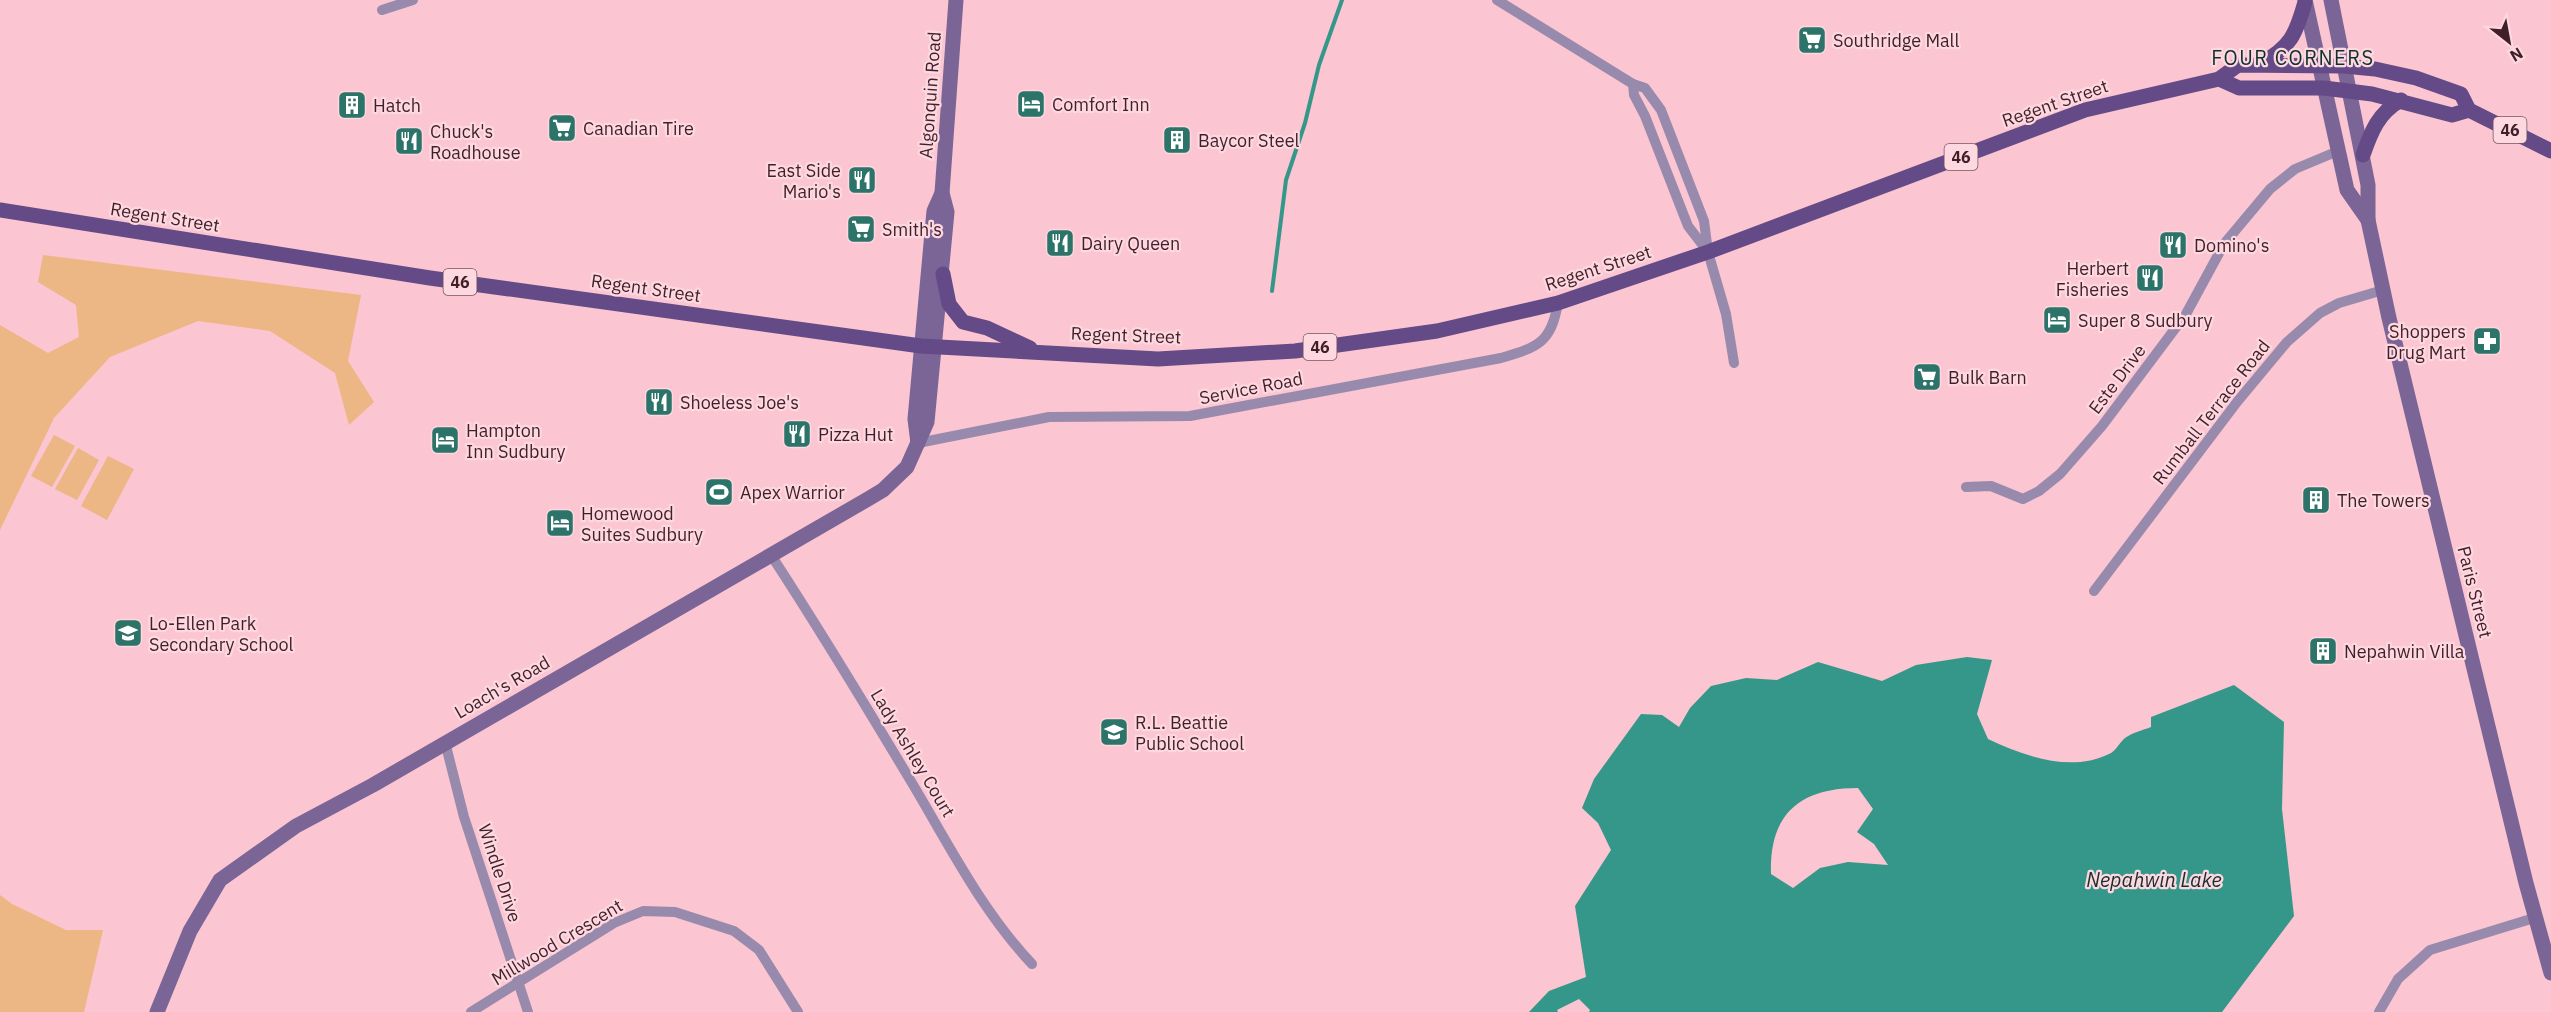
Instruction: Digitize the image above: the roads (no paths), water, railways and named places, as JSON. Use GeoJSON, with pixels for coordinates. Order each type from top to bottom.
{"type":"FeatureCollection","features":[{"type":"Feature","properties":{"kind":"main road"},"geometry":{"type":"LineString","coordinates":[[2260,64],[2277,55],[2289,43],[2297,30],[2305,1]]}},
{"type":"Feature","properties":{"kind":"main road","name":"Regent Street"},"geometry":{"type":"LineString","coordinates":[[0,210],[430,278],[928,346],[1158,358],[1295,351],[1437,331],[1558,303],[1708,252],[2085,110],[2219,79],[2238,65],[2344,66],[2375,69],[2416,78],[2461,94],[2469,110],[2551,151]]}},
{"type":"Feature","properties":{"kind":"main road","name":"Regent Street"},"geometry":{"type":"LineString","coordinates":[[2219,79],[2239,88],[2324,88],[2401,100],[2452,114],[2469,110]]}},
{"type":"Feature","properties":{"kind":"main road"},"geometry":{"type":"LineString","coordinates":[[2362,155],[2375,124],[2383,113],[2401,100]]}},
{"type":"Feature","properties":{"kind":"main road"},"geometry":{"type":"LineString","coordinates":[[943,274],[950,303],[963,322],[987,328],[1038,352]]}},
{"type":"Feature","properties":{"kind":"street"},"geometry":{"type":"LineString","coordinates":[[382,10],[413,0]]}},
{"type":"Feature","properties":{"kind":"street","name":"Algonquin Road"},"geometry":{"type":"LineString","coordinates":[[928,346],[943,274],[947,212],[942,193],[956,0]]}},
{"type":"Feature","properties":{"kind":"street"},"geometry":{"type":"LineString","coordinates":[[1497,0],[1633,84],[1645,88],[1661,110],[1704,221],[1708,252],[1726,314],[1734,363]]}},
{"type":"Feature","properties":{"kind":"street","name":"Paris Street"},"geometry":{"type":"LineString","coordinates":[[2331,0],[2368,184],[2368,220],[2383,290],[2535,918],[2551,973]]}},
{"type":"Feature","properties":{"kind":"street","name":"Paris Street"},"geometry":{"type":"LineString","coordinates":[[2305,1],[2347,190],[2368,220]]}},
{"type":"Feature","properties":{"kind":"street"},"geometry":{"type":"LineString","coordinates":[[1633,84],[1634,95],[1646,116],[1688,226],[1708,252]]}},
{"type":"Feature","properties":{"kind":"street","name":"Este Drive"},"geometry":{"type":"LineString","coordinates":[[1966,488],[1991,486],[2023,499],[2039,491],[2060,474],[2102,426],[2186,314],[2224,244],[2270,189],[2295,170],[2338,151]]}},
{"type":"Feature","properties":{"kind":"street","name":"Algonquin Road"},"geometry":{"type":"LineString","coordinates":[[928,346],[934,211],[942,193]]}},
{"type":"Feature","properties":{"kind":"street","name":"Rumball Terrace Road"},"geometry":{"type":"LineString","coordinates":[[2094,591],[2237,402],[2287,342],[2320,313],[2339,303],[2383,290]]}},
{"type":"Feature","properties":{"kind":"street","name":"Service Road"},"geometry":{"type":"LineString","coordinates":[[918,443],[1049,417],[1190,416],[1501,358],[1531,349],[1551,332],[1558,303]]}},
{"type":"Feature","properties":{"kind":"street"},"geometry":{"type":"LineString","coordinates":[[918,443],[915,419],[928,346]]}},
{"type":"Feature","properties":{"kind":"street","name":"Loach's Road"},"geometry":{"type":"LineString","coordinates":[[157,1012],[190,931],[220,880],[296,826],[373,785],[883,490],[907,467],[918,443]]}},
{"type":"Feature","properties":{"kind":"street","name":"Lady Ashley Court"},"geometry":{"type":"LineString","coordinates":[[771,555],[847,673],[977,894],[1011,942],[1032,964]]}},
{"type":"Feature","properties":{"kind":"street","name":"Windle Drive"},"geometry":{"type":"LineString","coordinates":[[445,742],[464,817],[528,1012]]}},
{"type":"Feature","properties":{"kind":"street","name":"Millwood Crescent"},"geometry":{"type":"LineString","coordinates":[[471,1012],[614,923],[643,911],[675,912],[734,931],[759,950],[798,1012]]}},
{"type":"Feature","properties":{"kind":"street"},"geometry":{"type":"LineString","coordinates":[[2379,1012],[2397,979],[2430,950],[2535,918]]}},
{"type":"Feature","properties":{"kind":"water","name":"Nepahwin Lake"},"geometry":{"type":"Polygon","coordinates":[[[1967,657],[1992,660],[1977,714],[1988,739],[2047,760],[2079,762],[2094,760],[2109,754],[2125,738],[2151,727],[2151,717],[2234,685],[2284,722],[2282,809],[2294,916],[2222,1012],[1589,1012],[1590,1010],[1579,999],[1557,1010],[1558,1012],[1529,1012],[1549,991],[1586,977],[1575,906],[1611,850],[1598,823],[1582,808],[1594,779],[1641,714],[1662,715],[1679,727],[1690,708],[1711,686],[1746,678],[1777,680],[1818,662],[1882,681],[1916,665],[1967,657]],[[1858,788],[1838,789],[1804,799],[1782,820],[1772,853],[1771,874],[1793,888],[1820,868],[1848,862],[1888,865],[1874,844],[1857,832],[1873,809],[1858,788]]]}},
{"type":"Feature","properties":{"kind":"waterway"},"geometry":{"type":"LineString","coordinates":[[1272,291],[1286,180],[1305,123],[1319,65],[1342,0]]}},
{"type":"Feature","properties":{"kind":"place","name":"Southridge Mall"},"geometry":{"type":"Point","coordinates":[1812,40]}},
{"type":"Feature","properties":{"kind":"place","name":"Comfort Inn"},"geometry":{"type":"Point","coordinates":[1031,104]}},
{"type":"Feature","properties":{"kind":"place","name":"Hatch"},"geometry":{"type":"Point","coordinates":[352,105]}},
{"type":"Feature","properties":{"kind":"place","name":"Canadian Tire"},"geometry":{"type":"Point","coordinates":[562,128]}},
{"type":"Feature","properties":{"kind":"place","name":"Baycor Steel"},"geometry":{"type":"Point","coordinates":[1177,140]}},
{"type":"Feature","properties":{"kind":"place","name":"Chuck's Roadhouse"},"geometry":{"type":"Point","coordinates":[409,141]}},
{"type":"Feature","properties":{"kind":"place","name":"East Side Mario's"},"geometry":{"type":"Point","coordinates":[862,180]}},
{"type":"Feature","properties":{"kind":"place","name":"Smith's"},"geometry":{"type":"Point","coordinates":[861,229]}},
{"type":"Feature","properties":{"kind":"place","name":"Dairy Queen"},"geometry":{"type":"Point","coordinates":[1060,243]}},
{"type":"Feature","properties":{"kind":"place","name":"Domino's"},"geometry":{"type":"Point","coordinates":[2173,245]}},
{"type":"Feature","properties":{"kind":"place","name":"Herbert Fisheries"},"geometry":{"type":"Point","coordinates":[2150,278]}},
{"type":"Feature","properties":{"kind":"place","name":"Super 8 Sudbury"},"geometry":{"type":"Point","coordinates":[2057,320]}},
{"type":"Feature","properties":{"kind":"place","name":"Shoppers Drug Mart"},"geometry":{"type":"Point","coordinates":[2487,341]}},
{"type":"Feature","properties":{"kind":"place","name":"Bulk Barn"},"geometry":{"type":"Point","coordinates":[1927,377]}},
{"type":"Feature","properties":{"kind":"place","name":"Shoeless Joe's"},"geometry":{"type":"Point","coordinates":[659,402]}},
{"type":"Feature","properties":{"kind":"place","name":"Pizza Hut"},"geometry":{"type":"Point","coordinates":[797,434]}},
{"type":"Feature","properties":{"kind":"place","name":"Hampton Inn Sudbury"},"geometry":{"type":"Point","coordinates":[445,440]}},
{"type":"Feature","properties":{"kind":"place","name":"Apex Warrior"},"geometry":{"type":"Point","coordinates":[719,492]}},
{"type":"Feature","properties":{"kind":"place","name":"The Towers"},"geometry":{"type":"Point","coordinates":[2316,500]}},
{"type":"Feature","properties":{"kind":"place","name":"Homewood Suites Sudbury"},"geometry":{"type":"Point","coordinates":[560,523]}},
{"type":"Feature","properties":{"kind":"place","name":"Lo-Ellen Park Secondary School"},"geometry":{"type":"Point","coordinates":[128,633]}},
{"type":"Feature","properties":{"kind":"place","name":"Nepahwin Villa"},"geometry":{"type":"Point","coordinates":[2323,651]}},
{"type":"Feature","properties":{"kind":"place","name":"R.L. Beattie Public School"},"geometry":{"type":"Point","coordinates":[1114,732]}},
{"type":"Feature","properties":{"kind":"district","name":"FOUR CORNERS"},"geometry":{"type":"Point","coordinates":[2293,57]}}]}
